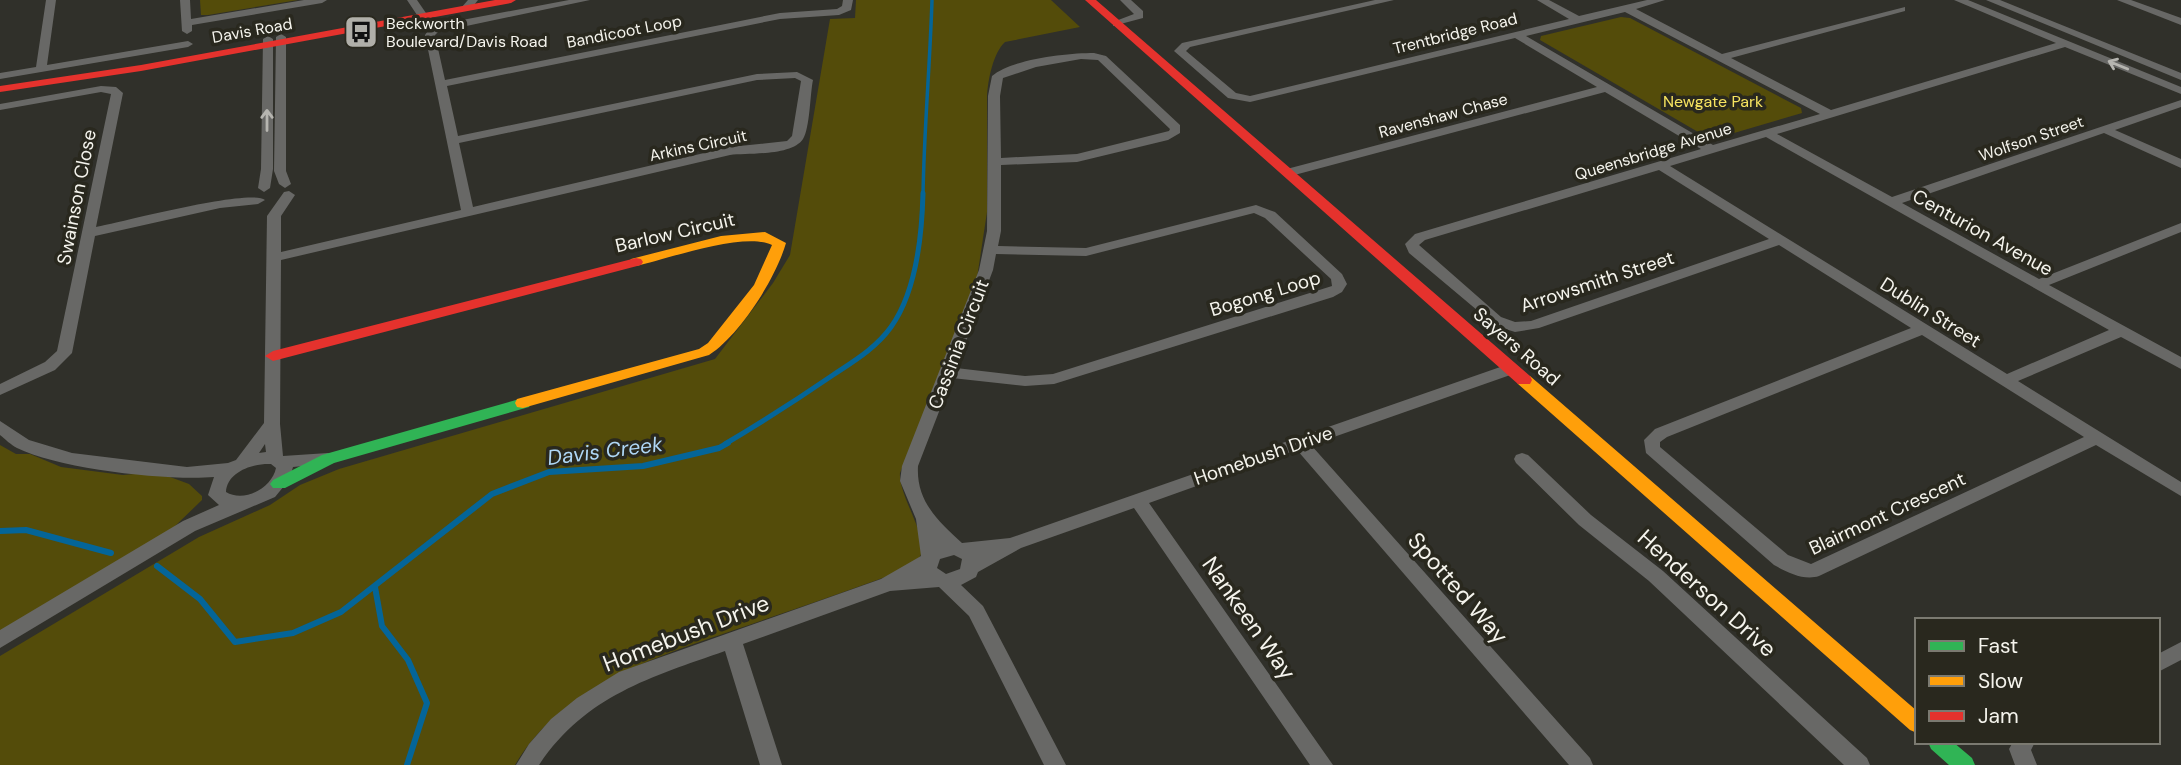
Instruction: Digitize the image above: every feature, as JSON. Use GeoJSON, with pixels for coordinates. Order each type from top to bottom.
{"type":"FeatureCollection","features":[{"type":"Feature","properties":{"kind":"street"},"geometry":{"type":"LineString","coordinates":[[41,69],[51,0]]}},
{"type":"Feature","properties":{"kind":"street"},"geometry":{"type":"LineString","coordinates":[[185,0],[191,45]]}},
{"type":"Feature","properties":{"kind":"street"},"geometry":{"type":"LineString","coordinates":[[186,23],[322,0]]}},
{"type":"Feature","properties":{"kind":"street","name":"Davis Road"},"geometry":{"type":"LineString","coordinates":[[469,4],[486,0]]}},
{"type":"Feature","properties":{"kind":"street","name":"Davis Road"},"geometry":{"type":"LineString","coordinates":[[0,88],[274,41],[415,10],[511,0]]}},
{"type":"Feature","properties":{"kind":"street","name":"Bandicoot Loop"},"geometry":{"type":"LineString","coordinates":[[468,213],[430,37],[434,30],[451,24],[585,0]]}},
{"type":"Feature","properties":{"kind":"street","name":"Bandicoot Loop"},"geometry":{"type":"LineString","coordinates":[[440,84],[780,16],[839,12],[847,8],[848,0]]}},
{"type":"Feature","properties":{"kind":"street","name":"Sayers Road"},"geometry":{"type":"LineString","coordinates":[[1090,0],[1915,722]]}},
{"type":"Feature","properties":{"kind":"street"},"geometry":{"type":"LineString","coordinates":[[1117,24],[1139,16],[1138,11],[1125,0]]}},
{"type":"Feature","properties":{"kind":"street","name":"Trentbridge Road"},"geometry":{"type":"LineString","coordinates":[[1389,0],[1180,47],[1181,54],[1232,96],[1245,99],[1660,0]]}},
{"type":"Feature","properties":{"kind":"street"},"geometry":{"type":"LineString","coordinates":[[1542,0],[1578,20]]}},
{"type":"Feature","properties":{"kind":"street"},"geometry":{"type":"LineString","coordinates":[[1959,0],[2181,91]]}},
{"type":"Feature","properties":{"kind":"street"},"geometry":{"type":"LineString","coordinates":[[1991,0],[2181,76]]}},
{"type":"Feature","properties":{"kind":"street"},"geometry":{"type":"LineString","coordinates":[[2123,0],[2181,22]]}},
{"type":"Feature","properties":{"kind":"street"},"geometry":{"type":"LineString","coordinates":[[1626,8],[1829,114]]}},
{"type":"Feature","properties":{"kind":"street"},"geometry":{"type":"LineString","coordinates":[[1720,58],[1901,9]]}},
{"type":"Feature","properties":{"kind":"street"},"geometry":{"type":"LineString","coordinates":[[1517,35],[1712,150]]}},
{"type":"Feature","properties":{"kind":"street"},"geometry":{"type":"LineString","coordinates":[[0,640],[189,526],[265,494],[279,484],[285,471],[279,460],[272,424],[274,216],[287,189],[280,171],[274,41]]}},
{"type":"Feature","properties":{"kind":"street"},"geometry":{"type":"LineString","coordinates":[[274,41],[267,169],[260,195],[274,216]]}},
{"type":"Feature","properties":{"kind":"street","name":"Davis Road"},"geometry":{"type":"LineString","coordinates":[[0,88],[191,45],[274,41]]}},
{"type":"Feature","properties":{"kind":"street","name":"Queensbridge Avenue"},"geometry":{"type":"LineString","coordinates":[[1413,242],[1420,237],[2065,44]]}},
{"type":"Feature","properties":{"kind":"street"},"geometry":{"type":"LineString","coordinates":[[0,76],[160,53]]}},
{"type":"Feature","properties":{"kind":"street","name":"Cassinia Circuit"},"geometry":{"type":"LineString","coordinates":[[929,559],[925,519],[911,489],[910,467],[982,283],[992,250],[995,214],[994,96],[998,76],[1078,56],[1095,55],[1102,58],[1176,128],[1174,133],[1164,137],[1077,159],[995,162]]}},
{"type":"Feature","properties":{"kind":"street","name":"Arkins Circuit"},"geometry":{"type":"LineString","coordinates":[[273,258],[730,151],[787,146],[798,137],[807,80],[797,75],[757,76],[453,141]]}},
{"type":"Feature","properties":{"kind":"street","name":"Ravenshaw Chase"},"geometry":{"type":"LineString","coordinates":[[1287,173],[1607,88]]}},
{"type":"Feature","properties":{"kind":"street","name":"Swainson Close"},"geometry":{"type":"LineString","coordinates":[[0,107],[101,89],[116,91],[64,353],[50,366],[0,390]]}},
{"type":"Feature","properties":{"kind":"street","name":"Wolfson Street"},"geometry":{"type":"LineString","coordinates":[[1891,202],[2181,103]]}},
{"type":"Feature","properties":{"kind":"street"},"geometry":{"type":"LineString","coordinates":[[2104,129],[2181,164]]}},
{"type":"Feature","properties":{"kind":"street","name":"Centurion Avenue"},"geometry":{"type":"LineString","coordinates":[[1767,133],[2181,364]]}},
{"type":"Feature","properties":{"kind":"street","name":"Dublin Street"},"geometry":{"type":"LineString","coordinates":[[1660,165],[2181,491]]}},
{"type":"Feature","properties":{"kind":"street"},"geometry":{"type":"LineString","coordinates":[[89,233],[287,189]]}},
{"type":"Feature","properties":{"kind":"street","name":"Bogong Loop"},"geometry":{"type":"LineString","coordinates":[[947,372],[1025,381],[1054,379],[1328,294],[1338,289],[1340,284],[1337,277],[1270,215],[1253,209],[1086,253],[992,250]]}},
{"type":"Feature","properties":{"kind":"street"},"geometry":{"type":"LineString","coordinates":[[2038,284],[2181,227]]}},
{"type":"Feature","properties":{"kind":"street","name":"Barlow Circuit"},"geometry":{"type":"LineString","coordinates":[[274,356],[721,240],[765,236],[779,243],[777,258],[767,274],[713,346],[704,352],[328,459],[279,484]]}},
{"type":"Feature","properties":{"kind":"street","name":"Arrowsmith Street"},"geometry":{"type":"LineString","coordinates":[[1413,242],[1414,250],[1496,320],[1518,327],[1547,320],[1780,240]]}},
{"type":"Feature","properties":{"kind":"street","name":"Blairmont Crescent"},"geometry":{"type":"LineString","coordinates":[[1923,329],[1661,433],[1651,440],[1652,449],[1781,560],[1794,567],[1812,571],[2097,438]]}},
{"type":"Feature","properties":{"kind":"street"},"geometry":{"type":"LineString","coordinates":[[2005,381],[2122,331]]}},
{"type":"Feature","properties":{"kind":"street","name":"Homebush Drive"},"geometry":{"type":"LineString","coordinates":[[970,570],[1015,543],[1511,369]]}},
{"type":"Feature","properties":{"kind":"street"},"geometry":{"type":"LineString","coordinates":[[189,526],[216,493],[219,481],[237,466],[272,424]]}},
{"type":"Feature","properties":{"kind":"street"},"geometry":{"type":"LineString","coordinates":[[0,427],[23,443],[56,456],[187,473],[226,501],[244,501]]}},
{"type":"Feature","properties":{"kind":"street","name":"Spotted Way"},"geometry":{"type":"LineString","coordinates":[[1298,442],[1582,765]]}},
{"type":"Feature","properties":{"kind":"street","name":"Barlow Circuit"},"geometry":{"type":"LineString","coordinates":[[187,473],[237,466],[258,459],[328,459]]}},
{"type":"Feature","properties":{"kind":"street","name":"Henderson Drive"},"geometry":{"type":"LineString","coordinates":[[1522,459],[1586,520],[1656,576],[1859,765]]}},
{"type":"Feature","properties":{"kind":"street","name":"Nankeen Way"},"geometry":{"type":"LineString","coordinates":[[1137,499],[1322,765]]}},
{"type":"Feature","properties":{"kind":"street","name":"Cassinia Circuit"},"geometry":{"type":"LineString","coordinates":[[925,519],[959,549]]}},
{"type":"Feature","properties":{"kind":"street","name":"Homebush Drive"},"geometry":{"type":"LineString","coordinates":[[959,549],[1015,543]]}},
{"type":"Feature","properties":{"kind":"street"},"geometry":{"type":"LineString","coordinates":[[976,611],[929,572],[929,559],[941,549],[959,549],[971,558],[970,570],[976,611],[1055,765]]}},
{"type":"Feature","properties":{"kind":"street","name":"Homebush Drive"},"geometry":{"type":"LineString","coordinates":[[527,765],[554,730],[596,695],[643,671],[888,584],[929,559]]}},
{"type":"Feature","properties":{"kind":"street"},"geometry":{"type":"LineString","coordinates":[[942,581],[960,579],[970,570]]}},
{"type":"Feature","properties":{"kind":"street","name":"Homebush Drive"},"geometry":{"type":"LineString","coordinates":[[888,584],[942,581]]}},
{"type":"Feature","properties":{"kind":"street"},"geometry":{"type":"LineString","coordinates":[[731,639],[771,765]]}},
{"type":"Feature","properties":{"kind":"street"},"geometry":{"type":"LineString","coordinates":[[2160,663],[2181,650]]}},
{"type":"Feature","properties":{"kind":"street"},"geometry":{"type":"LineString","coordinates":[[1940,744],[1964,765]]}},
{"type":"Feature","properties":{"kind":"street"},"geometry":{"type":"LineString","coordinates":[[2024,744],[2020,749],[2026,765]]}},
{"type":"Feature","properties":{"kind":"green space"},"geometry":{"type":"Polygon","coordinates":[[[200,0],[298,0],[201,15],[200,0]]]}},
{"type":"Feature","properties":{"kind":"green space"},"geometry":{"type":"Polygon","coordinates":[[[856,0],[1051,0],[1080,27],[1005,42],[992,67],[987,96],[987,212],[977,278],[900,473],[904,494],[921,541],[922,550],[916,561],[891,575],[672,652],[611,678],[558,714],[535,737],[515,765],[0,765],[0,656],[199,537],[270,505],[300,485],[339,469],[715,359],[773,283],[790,255],[830,19],[855,18],[856,0]]]}},
{"type":"Feature","properties":{"kind":"green space","name":"Newgate Park"},"geometry":{"type":"Polygon","coordinates":[[[1621,17],[1630,18],[1801,108],[1802,113],[1717,138],[1705,136],[1540,40],[1541,36],[1621,17]]]}},
{"type":"Feature","properties":{"kind":"green space"},"geometry":{"type":"Polygon","coordinates":[[[0,445],[16,454],[30,454],[61,467],[123,475],[147,473],[170,477],[189,484],[202,496],[202,500],[173,528],[0,633],[0,445]]]}},
{"type":"Feature","properties":{"kind":"waterway","name":"Davis Creek"},"geometry":{"type":"LineString","coordinates":[[923,195],[932,0]]}},
{"type":"Feature","properties":{"kind":"waterway","name":"Davis Creek"},"geometry":{"type":"LineString","coordinates":[[725,444],[857,359],[872,348],[891,327],[900,313],[912,280],[919,245],[923,193]]}},
{"type":"Feature","properties":{"kind":"waterway","name":"Davis Creek"},"geometry":{"type":"LineString","coordinates":[[157,566],[200,599],[235,642],[293,633],[341,612],[492,494],[549,472],[643,466],[719,448],[728,443]]}},
{"type":"Feature","properties":{"kind":"waterway","name":"Davis Creek"},"geometry":{"type":"LineString","coordinates":[[0,531],[26,530],[111,553]]}},
{"type":"Feature","properties":{"kind":"waterway"},"geometry":{"type":"LineString","coordinates":[[375,587],[382,626],[408,660],[427,703],[407,765]]}},
{"type":"Feature","properties":{"kind":"traffic: fast"},"geometry":{"type":"LineString","coordinates":[[279,484],[328,459],[523,403]]}},
{"type":"Feature","properties":{"kind":"traffic: fast"},"geometry":{"type":"LineString","coordinates":[[1940,744],[1964,765]]}},
{"type":"Feature","properties":{"kind":"traffic: slow"},"geometry":{"type":"LineString","coordinates":[[523,403],[704,352],[713,346],[761,285],[775,258],[779,243],[765,236],[721,240],[636,262]]}},
{"type":"Feature","properties":{"kind":"traffic: slow"},"geometry":{"type":"LineString","coordinates":[[1524,380],[1915,722]]}},
{"type":"Feature","properties":{"kind":"traffic: jam"},"geometry":{"type":"LineString","coordinates":[[0,89],[141,68],[511,0]]}},
{"type":"Feature","properties":{"kind":"traffic: jam"},"geometry":{"type":"LineString","coordinates":[[1090,0],[1524,380]]}},
{"type":"Feature","properties":{"kind":"traffic: jam"},"geometry":{"type":"LineString","coordinates":[[273,356],[636,262]]}},
{"type":"Feature","properties":{"kind":"place","name":"Beckworth Boulevard/Davis Road"},"geometry":{"type":"Point","coordinates":[361,32]}}]}
